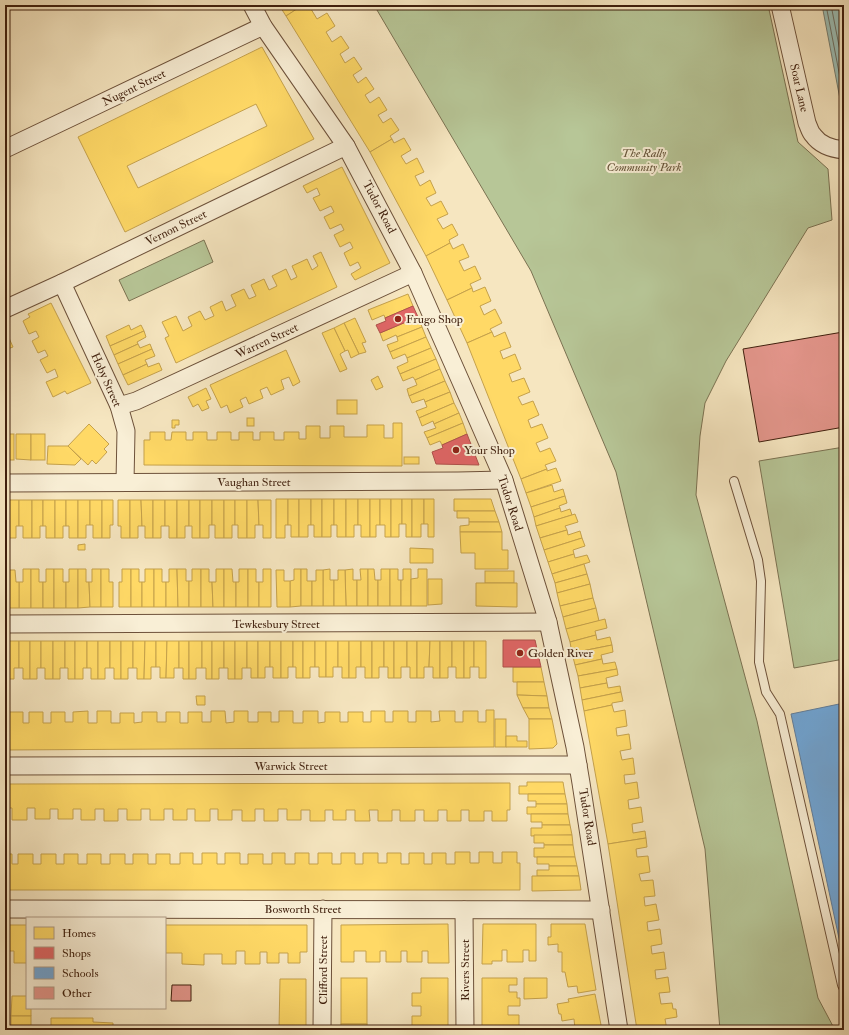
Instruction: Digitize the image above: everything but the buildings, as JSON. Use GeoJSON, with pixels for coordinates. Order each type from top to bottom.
{"type":"FeatureCollection","features":[{"type":"Feature","properties":{"kind":"street","name":"Tudor Road"},"geometry":{"type":"LineString","coordinates":[[252,5],[263,26],[346,146],[413,273],[504,480],[548,622],[575,747],[619,1030]]}},
{"type":"Feature","properties":{"kind":"street","name":"Soar Lane"},"geometry":{"type":"LineString","coordinates":[[780,5],[807,123],[813,135],[822,143],[833,149],[844,150]]}},
{"type":"Feature","properties":{"kind":"street","name":"Nugent Street"},"geometry":{"type":"LineString","coordinates":[[5,149],[263,26]]}},
{"type":"Feature","properties":{"kind":"street","name":"Vernon Street"},"geometry":{"type":"LineString","coordinates":[[5,308],[62,283],[346,146]]}},
{"type":"Feature","properties":{"kind":"street","name":"Warren Street"},"geometry":{"type":"LineString","coordinates":[[119,406],[136,402],[413,273]]}},
{"type":"Feature","properties":{"kind":"street","name":"Hoby Street"},"geometry":{"type":"LineString","coordinates":[[62,283],[119,406],[126,431],[125,482]]}},
{"type":"Feature","properties":{"kind":"street","name":"Vaughan Street"},"geometry":{"type":"LineString","coordinates":[[5,483],[458,482],[504,480]]}},
{"type":"Feature","properties":{"kind":"street","name":"Tewkesbury Street"},"geometry":{"type":"LineString","coordinates":[[5,624],[548,622]]}},
{"type":"Feature","properties":{"kind":"street","name":"Warwick Street"},"geometry":{"type":"LineString","coordinates":[[5,766],[578,765]]}},
{"type":"Feature","properties":{"kind":"street","name":"Bosworth Street"},"geometry":{"type":"LineString","coordinates":[[5,909],[601,910]]}},
{"type":"Feature","properties":{"kind":"street","name":"Clifford Street"},"geometry":{"type":"LineString","coordinates":[[322,1030],[323,909]]}},
{"type":"Feature","properties":{"kind":"street","name":"Rivers Street"},"geometry":{"type":"LineString","coordinates":[[464,910],[465,1030]]}},
{"type":"Feature","properties":{"kind":"lane"},"geometry":{"type":"LineString","coordinates":[[734,481],[758,560],[761,581],[760,662],[766,692],[780,714],[844,989]]}},
{"type":"Feature","properties":{"kind":"green space","name":"The Rally Community Park"},"geometry":{"type":"Polygon","coordinates":[[[374,5],[768,5],[798,142],[828,169],[832,220],[808,228],[726,361],[705,403],[700,436],[696,495],[757,721],[818,998],[835,1030],[720,1030],[705,849],[616,472],[531,271],[374,5]]]}},
{"type":"Feature","properties":{"kind":"green space"},"geometry":{"type":"Polygon","coordinates":[[[204,240],[213,262],[129,301],[119,280],[204,240]]]}},
{"type":"Feature","properties":{"kind":"green space"},"geometry":{"type":"Polygon","coordinates":[[[844,447],[844,659],[794,668],[759,461],[844,447]]]}},
{"type":"Feature","properties":{"kind":"water"},"geometry":{"type":"Polygon","coordinates":[[[822,5],[844,5],[844,128],[840,99],[822,5]]]}},
{"type":"Feature","properties":{"kind":"place","name":"Frugo Shop"},"geometry":{"type":"Point","coordinates":[398,319]}},
{"type":"Feature","properties":{"kind":"place","name":"Your Shop"},"geometry":{"type":"Point","coordinates":[456,450]}},
{"type":"Feature","properties":{"kind":"place","name":"Golden River"},"geometry":{"type":"Point","coordinates":[520,653]}}]}
